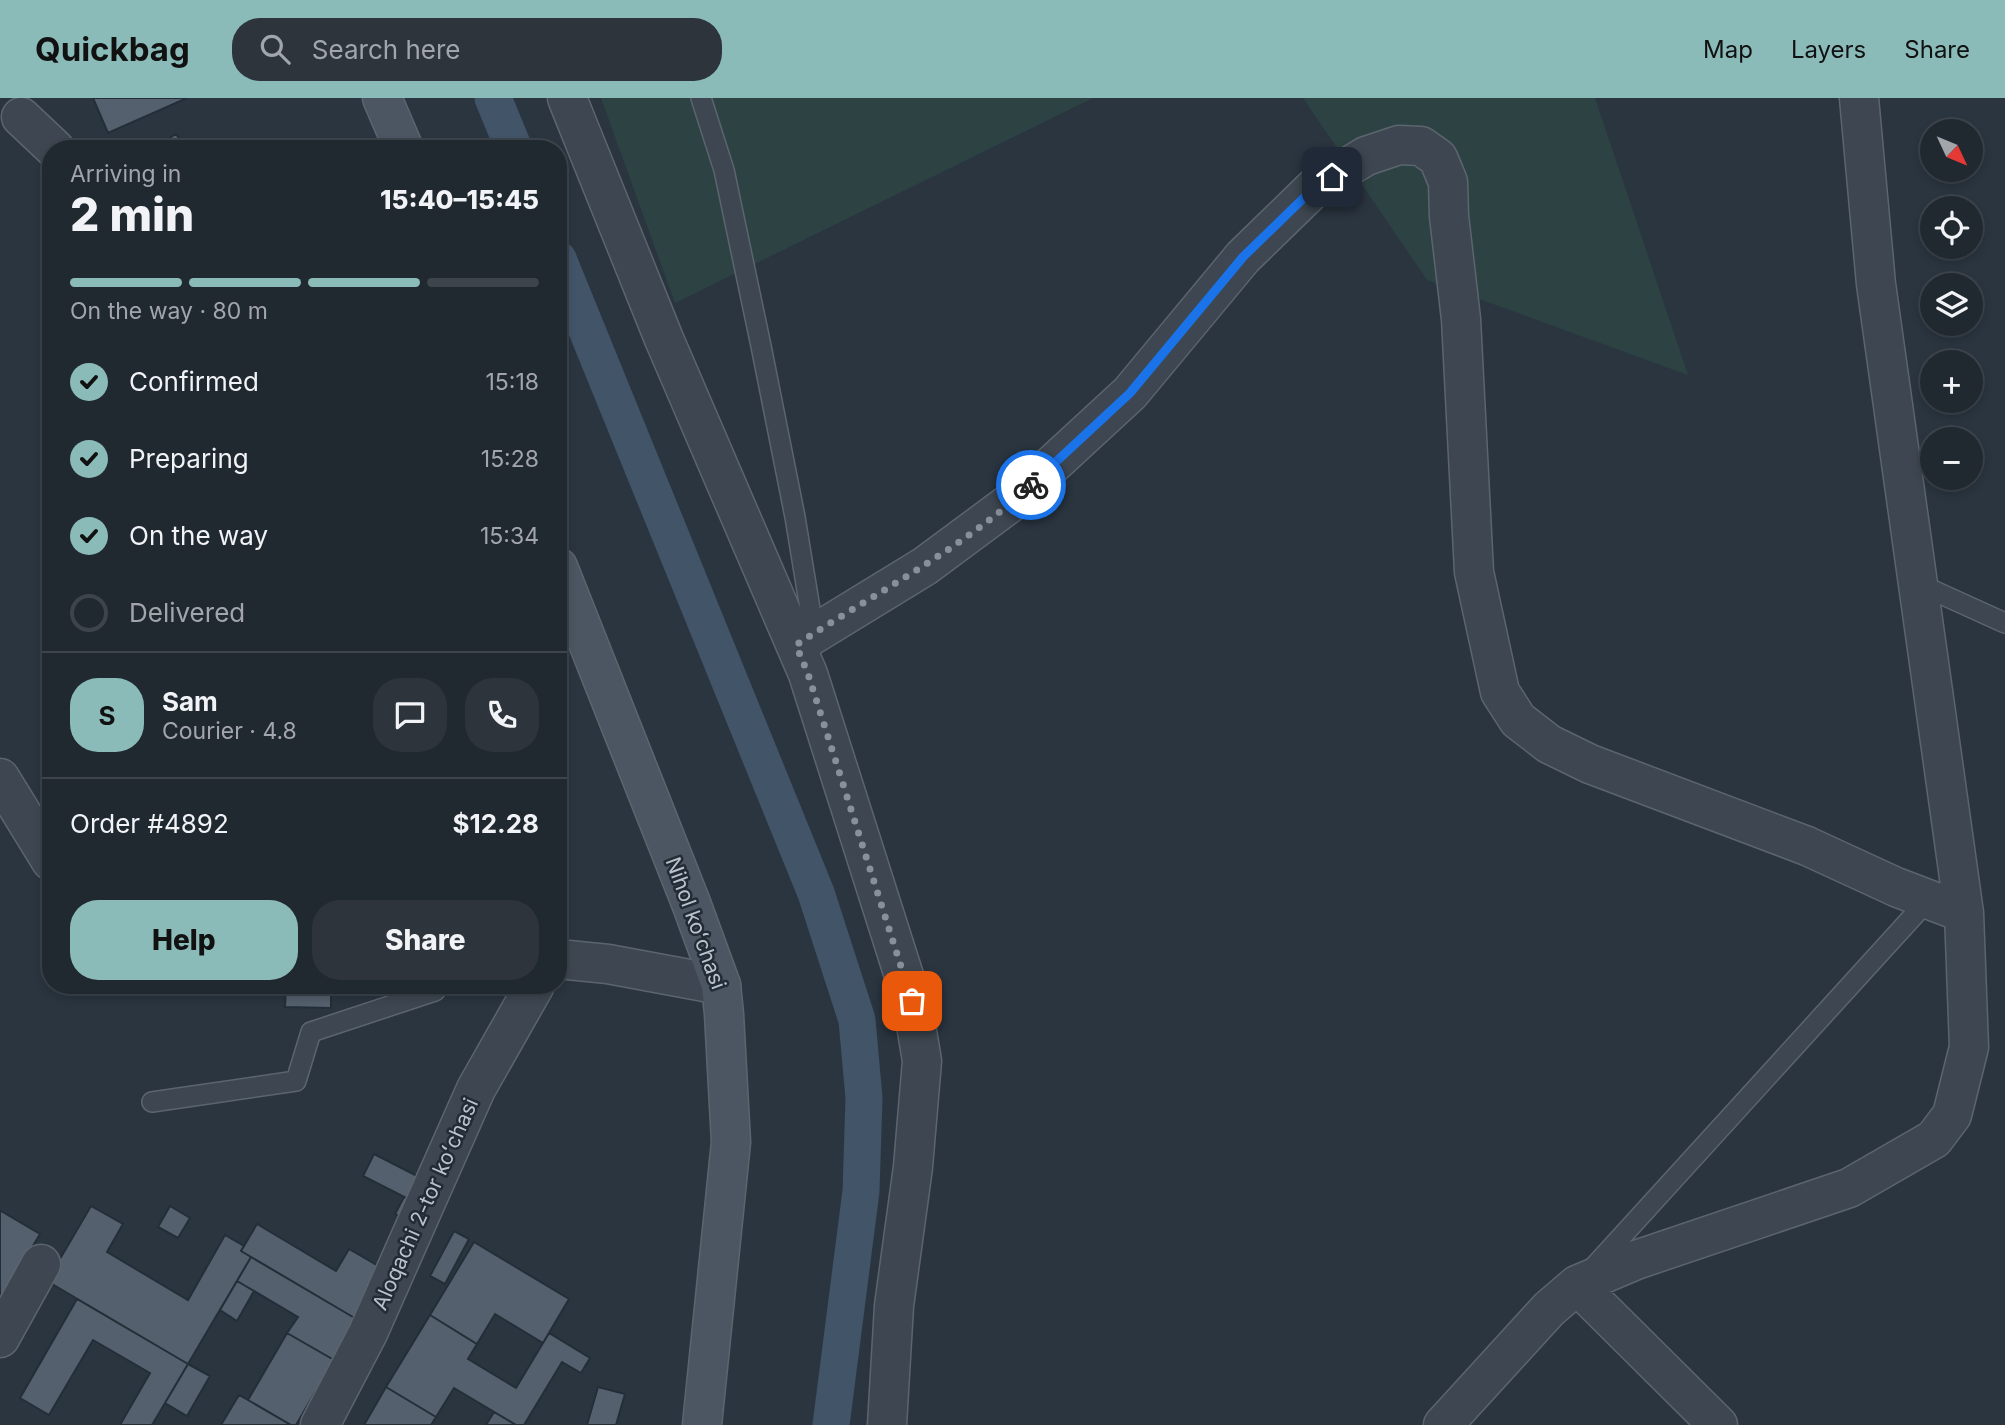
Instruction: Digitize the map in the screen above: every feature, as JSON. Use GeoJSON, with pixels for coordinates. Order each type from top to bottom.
{"type":"FeatureCollection","features":[{"type":"Feature","properties":{"kind":"main road"},"geometry":{"type":"LineString","coordinates":[[382,98],[400,140]]}},
{"type":"Feature","properties":{"kind":"main road","name":"Nihol koʻchasi"},"geometry":{"type":"LineString","coordinates":[[567,590],[721,985],[731,1142],[702,1425]]}},
{"type":"Feature","properties":{"kind":"street"},"geometry":{"type":"LineString","coordinates":[[567,98],[664,339],[805,639],[808,674],[912,1001],[922,1062],[914,1167],[894,1306],[887,1425]]}},
{"type":"Feature","properties":{"kind":"street"},"geometry":{"type":"LineString","coordinates":[[1443,1425],[1549,1309],[1577,1285],[1636,1260],[1849,1188],[1934,1139],[1952,1115],[1969,1046],[1964,913],[1876,284],[1858,98]]}},
{"type":"Feature","properties":{"kind":"street"},"geometry":{"type":"LineString","coordinates":[[22,117],[46,140]]}},
{"type":"Feature","properties":{"kind":"street"},"geometry":{"type":"LineString","coordinates":[[805,639],[925,566],[1014,500],[1130,393],[1243,257],[1315,187],[1366,156],[1399,145],[1421,146],[1438,158],[1448,183],[1449,216],[1461,318],[1474,572],[1500,692],[1518,720],[1549,744],[1590,764],[1807,846],[1896,887],[1964,913]]}},
{"type":"Feature","properties":{"kind":"street"},"geometry":{"type":"LineString","coordinates":[[0,778],[42,846]]}},
{"type":"Feature","properties":{"kind":"street"},"geometry":{"type":"LineString","coordinates":[[567,960],[608,964],[721,985]]}},
{"type":"Feature","properties":{"kind":"street","name":"Aloqachi 2-tor koʻchasi"},"geometry":{"type":"LineString","coordinates":[[320,1425],[368,1334],[476,1089],[530,994]]}},
{"type":"Feature","properties":{"kind":"street"},"geometry":{"type":"LineString","coordinates":[[0,1338],[41,1264]]}},
{"type":"Feature","properties":{"kind":"street"},"geometry":{"type":"LineString","coordinates":[[1577,1285],[1718,1425]]}},
{"type":"Feature","properties":{"kind":"lane"},"geometry":{"type":"LineString","coordinates":[[701,98],[724,170],[795,517],[805,639]]}},
{"type":"Feature","properties":{"kind":"lane"},"geometry":{"type":"LineString","coordinates":[[1919,584],[2005,623]]}},
{"type":"Feature","properties":{"kind":"lane"},"geometry":{"type":"LineString","coordinates":[[1577,1285],[1928,900]]}},
{"type":"Feature","properties":{"kind":"lane"},"geometry":{"type":"LineString","coordinates":[[152,1102],[296,1081],[311,1032],[426,994]]}},
{"type":"Feature","properties":{"kind":"green space"},"geometry":{"type":"Polygon","coordinates":[[[601,98],[1093,98],[675,303],[601,98]]]}},
{"type":"Feature","properties":{"kind":"green space"},"geometry":{"type":"Polygon","coordinates":[[[1303,98],[1595,98],[1688,375],[1427,280],[1303,98]]]}},
{"type":"Feature","properties":{"kind":"building"},"geometry":{"type":"Polygon","coordinates":[[[93,98],[187,98],[108,133],[93,98]]]}},
{"type":"Feature","properties":{"kind":"building"},"geometry":{"type":"Polygon","coordinates":[[[176,134],[180,140],[166,140],[176,134]]]}},
{"type":"Feature","properties":{"kind":"building"},"geometry":{"type":"Polygon","coordinates":[[[286,994],[331,994],[331,1008],[285,1007],[286,994]]]}},
{"type":"Feature","properties":{"kind":"building"},"geometry":{"type":"Polygon","coordinates":[[[374,1154],[427,1181],[416,1203],[363,1176],[374,1154]]]}},
{"type":"Feature","properties":{"kind":"building"},"geometry":{"type":"Polygon","coordinates":[[[404,1197],[416,1203],[407,1220],[395,1214],[404,1197]]]}},
{"type":"Feature","properties":{"kind":"building"},"geometry":{"type":"Polygon","coordinates":[[[91,1206],[123,1224],[107,1252],[188,1300],[225,1235],[244,1246],[241,1251],[251,1257],[188,1364],[47,1281],[91,1206]]]}},
{"type":"Feature","properties":{"kind":"building"},"geometry":{"type":"Polygon","coordinates":[[[170,1206],[190,1218],[178,1238],[158,1227],[170,1206]]]}},
{"type":"Feature","properties":{"kind":"building"},"geometry":{"type":"Polygon","coordinates":[[[0,1212],[40,1234],[0,1302],[0,1212]]]}},
{"type":"Feature","properties":{"kind":"building"},"geometry":{"type":"Polygon","coordinates":[[[257,1224],[336,1271],[349,1249],[387,1271],[358,1320],[241,1251],[257,1224]]]}},
{"type":"Feature","properties":{"kind":"building"},"geometry":{"type":"Polygon","coordinates":[[[454,1231],[469,1239],[445,1284],[430,1276],[454,1231]]]}},
{"type":"Feature","properties":{"kind":"building"},"geometry":{"type":"Polygon","coordinates":[[[474,1242],[569,1299],[543,1343],[495,1314],[477,1344],[430,1315],[474,1242]]]}},
{"type":"Feature","properties":{"kind":"building"},"geometry":{"type":"Polygon","coordinates":[[[251,1257],[358,1320],[334,1360],[287,1333],[298,1317],[237,1281],[251,1257]]]}},
{"type":"Feature","properties":{"kind":"building"},"geometry":{"type":"Polygon","coordinates":[[[237,1281],[254,1291],[237,1321],[220,1310],[237,1281]]]}},
{"type":"Feature","properties":{"kind":"building"},"geometry":{"type":"Polygon","coordinates":[[[77,1299],[188,1364],[152,1425],[120,1425],[150,1373],[93,1340],[49,1415],[20,1398],[77,1299]]]}},
{"type":"Feature","properties":{"kind":"building"},"geometry":{"type":"Polygon","coordinates":[[[430,1315],[477,1344],[468,1359],[516,1388],[549,1333],[590,1358],[581,1373],[562,1362],[524,1425],[516,1425],[454,1388],[436,1417],[386,1387],[430,1315]]]}},
{"type":"Feature","properties":{"kind":"building"},"geometry":{"type":"Polygon","coordinates":[[[287,1333],[334,1360],[296,1425],[291,1425],[248,1400],[287,1333]]]}},
{"type":"Feature","properties":{"kind":"building"},"geometry":{"type":"Polygon","coordinates":[[[188,1364],[210,1376],[187,1416],[165,1403],[188,1364]]]}},
{"type":"Feature","properties":{"kind":"building"},"geometry":{"type":"Polygon","coordinates":[[[386,1387],[436,1417],[431,1425],[364,1425],[386,1387]]]}},
{"type":"Feature","properties":{"kind":"building"},"geometry":{"type":"Polygon","coordinates":[[[598,1387],[625,1394],[616,1425],[587,1425],[598,1387]]]}},
{"type":"Feature","properties":{"kind":"building"},"geometry":{"type":"Polygon","coordinates":[[[239,1395],[248,1400],[291,1425],[221,1425],[239,1395]]]}},
{"type":"Feature","properties":{"kind":"building"},"geometry":{"type":"Polygon","coordinates":[[[494,1412],[516,1425],[486,1425],[494,1412]]]}},
{"type":"Feature","properties":{"kind":"waterway"},"geometry":{"type":"LineString","coordinates":[[493,98],[510,140]]}},
{"type":"Feature","properties":{"kind":"waterway"},"geometry":{"type":"LineString","coordinates":[[567,281],[816,893],[857,1020],[864,1098],[861,1191],[831,1425]]}},
{"type":"Feature","properties":{"kind":"way so far"},"geometry":{"type":"LineString","coordinates":[[912,1001],[808,674],[796,645],[925,566],[1031,485]]}},
{"type":"Feature","properties":{"kind":"route"},"geometry":{"type":"LineString","coordinates":[[1031,485],[1130,393],[1243,257],[1315,187],[1332,177]]}}]}
